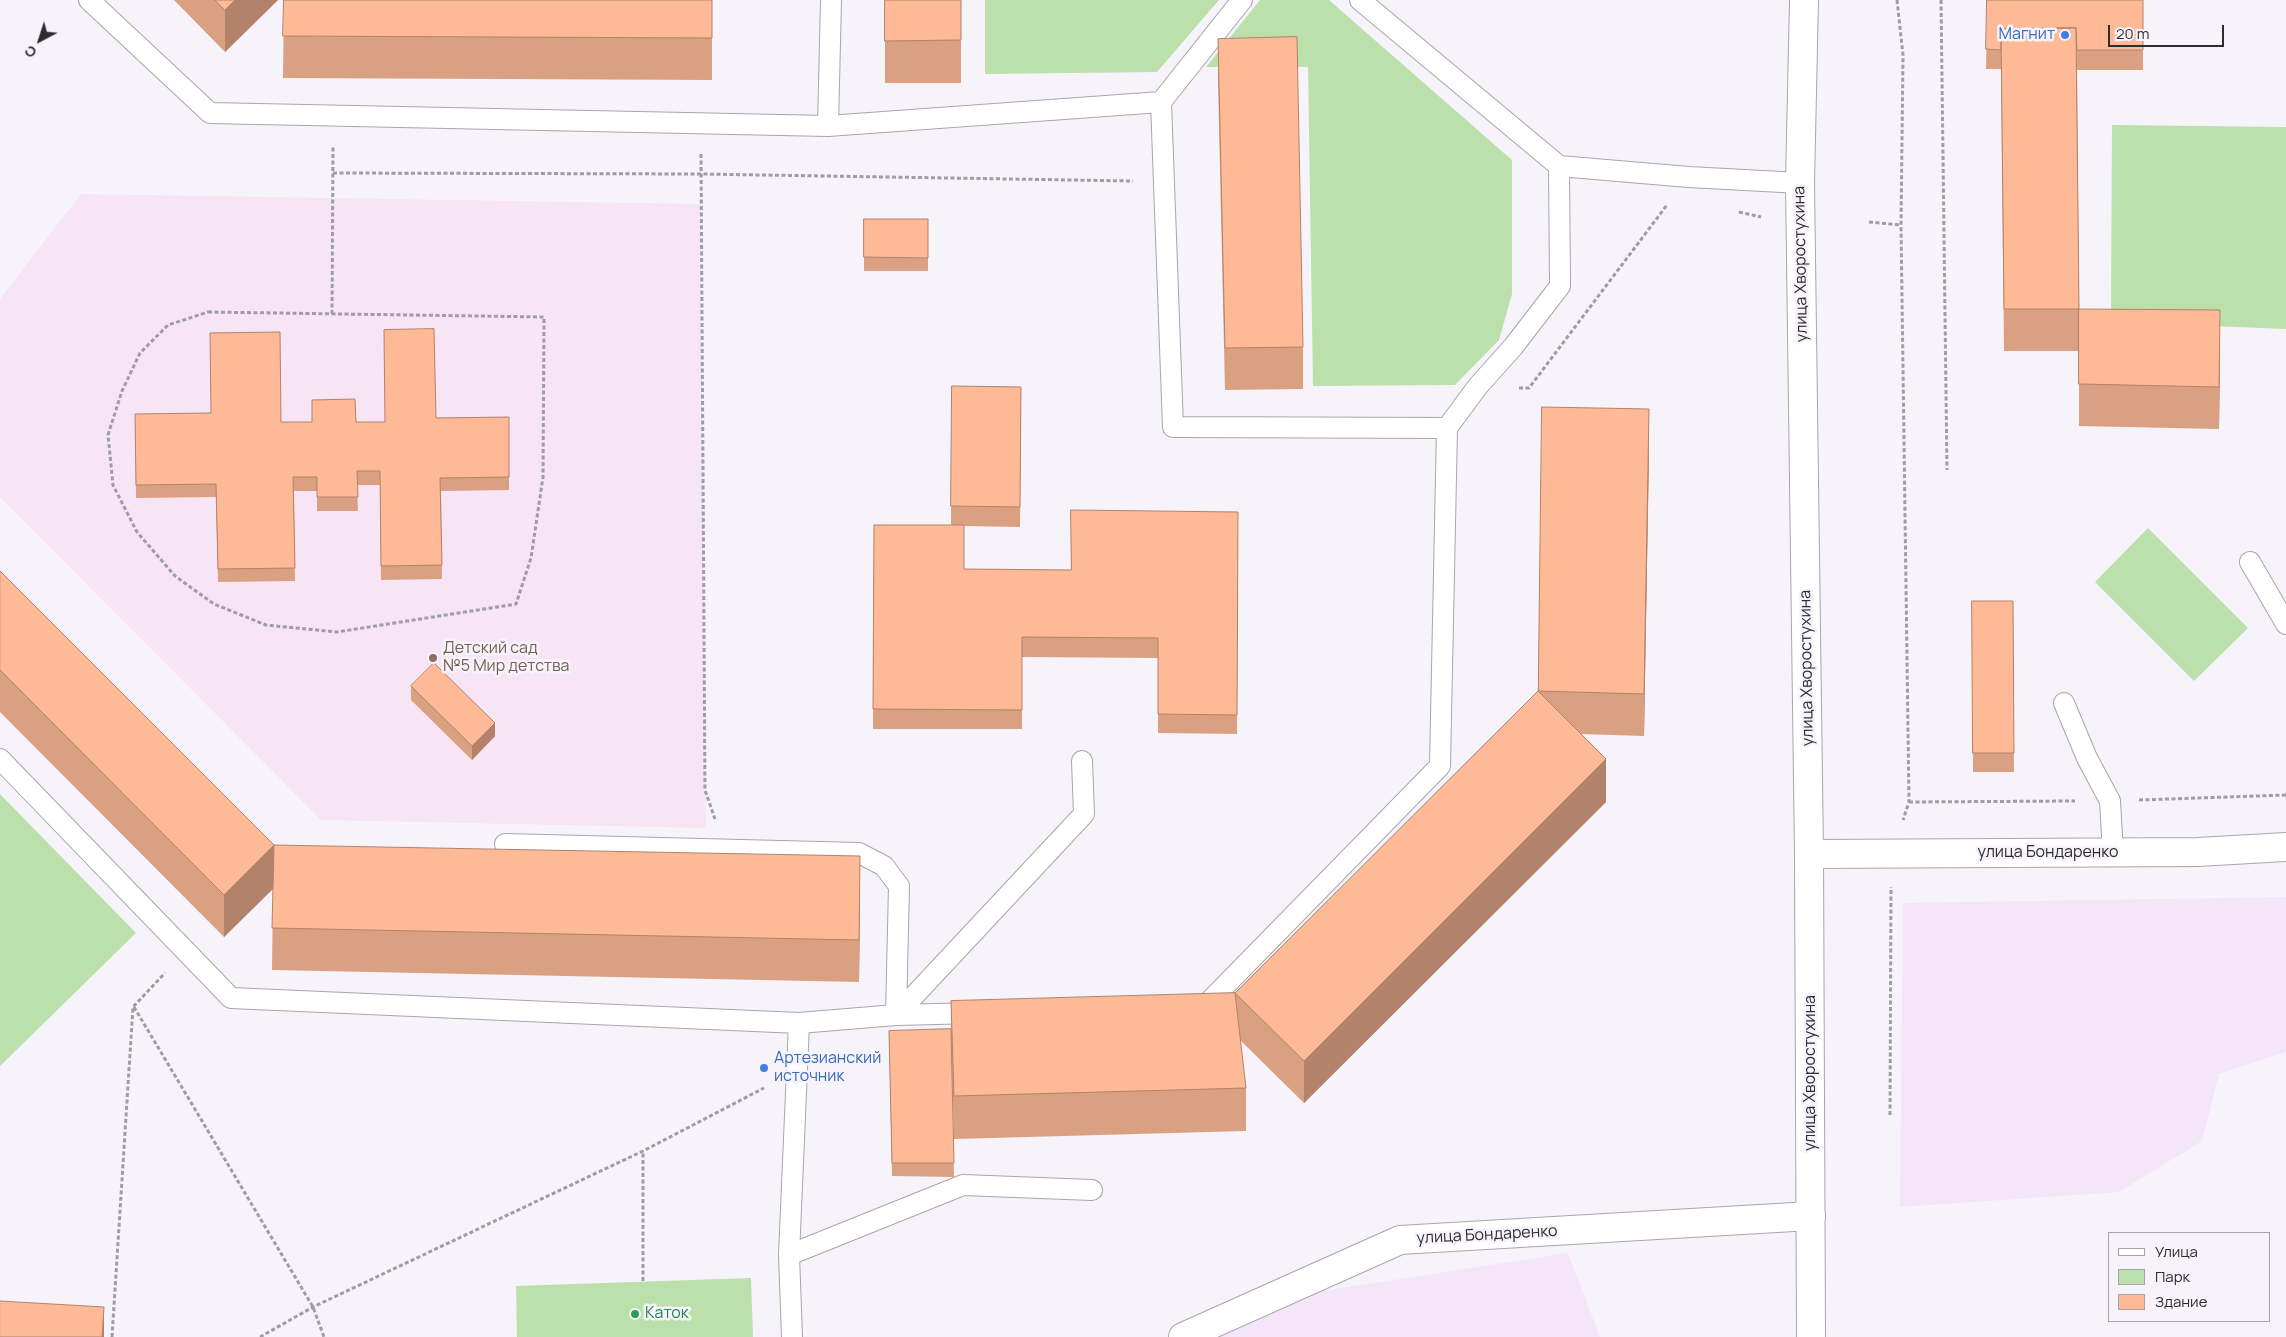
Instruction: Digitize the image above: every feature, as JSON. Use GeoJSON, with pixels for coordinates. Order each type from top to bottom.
{"type":"FeatureCollection","features":[{"type":"Feature","properties":{"kind":"street","name":"улица Хворостухина"},"geometry":{"type":"LineString","coordinates":[[1804,0],[1800,183],[1809,854],[1811,1337]]}},
{"type":"Feature","properties":{"kind":"street","name":"улица Бондаренко"},"geometry":{"type":"LineString","coordinates":[[1809,854],[2198,852],[2286,847]]}},
{"type":"Feature","properties":{"kind":"street","name":"улица Бондаренко"},"geometry":{"type":"LineString","coordinates":[[1183,1337],[1400,1240],[1811,1216]]}},
{"type":"Feature","properties":{"kind":"lane"},"geometry":{"type":"LineString","coordinates":[[89,0],[210,113],[828,126],[1161,102]]}},
{"type":"Feature","properties":{"kind":"lane"},"geometry":{"type":"LineString","coordinates":[[828,126],[831,0]]}},
{"type":"Feature","properties":{"kind":"lane"},"geometry":{"type":"LineString","coordinates":[[1242,0],[1161,102],[1174,427],[1447,428]]}},
{"type":"Feature","properties":{"kind":"lane"},"geometry":{"type":"LineString","coordinates":[[1360,0],[1559,166],[1689,177],[1800,183]]}},
{"type":"Feature","properties":{"kind":"lane"},"geometry":{"type":"LineString","coordinates":[[1175,1007],[1204,1007],[1440,766],[1447,428],[1478,386],[1513,347],[1560,286],[1559,166]]}},
{"type":"Feature","properties":{"kind":"lane"},"geometry":{"type":"LineString","coordinates":[[2250,562],[2286,624]]}},
{"type":"Feature","properties":{"kind":"lane"},"geometry":{"type":"LineString","coordinates":[[2064,703],[2087,758],[2110,801],[2113,852]]}},
{"type":"Feature","properties":{"kind":"lane"},"geometry":{"type":"LineString","coordinates":[[0,759],[231,998],[799,1023],[896,1015],[998,1012]]}},
{"type":"Feature","properties":{"kind":"lane"},"geometry":{"type":"LineString","coordinates":[[896,1015],[1084,814],[1082,761]]}},
{"type":"Feature","properties":{"kind":"lane"},"geometry":{"type":"LineString","coordinates":[[505,844],[859,853],[884,866],[899,886],[896,1015]]}},
{"type":"Feature","properties":{"kind":"lane"},"geometry":{"type":"LineString","coordinates":[[792,1337],[789,1255],[799,1023]]}},
{"type":"Feature","properties":{"kind":"lane"},"geometry":{"type":"LineString","coordinates":[[789,1255],[963,1185],[1092,1190]]}},
{"type":"Feature","properties":{"kind":"path"},"geometry":{"type":"LineString","coordinates":[[1890,1115],[1892,854],[1909,802],[1901,225],[1903,55],[1897,0]]}},
{"type":"Feature","properties":{"kind":"path"},"geometry":{"type":"LineString","coordinates":[[1941,0],[1947,470]]}},
{"type":"Feature","properties":{"kind":"path"},"geometry":{"type":"LineString","coordinates":[[332,314],[333,116]]}},
{"type":"Feature","properties":{"kind":"path"},"geometry":{"type":"LineString","coordinates":[[701,124],[705,790],[726,849]]}},
{"type":"Feature","properties":{"kind":"path"},"geometry":{"type":"LineString","coordinates":[[333,173],[701,174],[1164,182]]}},
{"type":"Feature","properties":{"kind":"path"},"geometry":{"type":"LineString","coordinates":[[1478,386],[1529,388],[1671,200]]}},
{"type":"Feature","properties":{"kind":"path"},"geometry":{"type":"LineString","coordinates":[[1731,209],[1761,217]]}},
{"type":"Feature","properties":{"kind":"path"},"geometry":{"type":"LineString","coordinates":[[1869,222],[1901,225]]}},
{"type":"Feature","properties":{"kind":"path"},"geometry":{"type":"LineString","coordinates":[[208,312],[332,314],[544,317],[544,478],[531,558],[516,604],[337,632],[266,625],[214,604],[175,576],[137,532],[113,485],[108,434],[122,391],[140,353],[168,325],[208,312]]}},
{"type":"Feature","properties":{"kind":"path"},"geometry":{"type":"LineString","coordinates":[[112,1337],[133,1007],[185,951]]}},
{"type":"Feature","properties":{"kind":"path"},"geometry":{"type":"LineString","coordinates":[[133,1007],[313,1307],[324,1337]]}},
{"type":"Feature","properties":{"kind":"path"},"geometry":{"type":"LineString","coordinates":[[260,1337],[313,1307],[643,1151],[798,1071]]}},
{"type":"Feature","properties":{"kind":"path"},"geometry":{"type":"LineString","coordinates":[[643,1151],[643,1281]]}},
{"type":"Feature","properties":{"kind":"shaded area","name":"Детский сад №5 Мир детства"},"geometry":{"type":"Polygon","coordinates":[[[81,194],[700,204],[706,828],[321,820],[0,497],[0,299],[81,194]]]}},
{"type":"Feature","properties":{"kind":"shaded area"},"geometry":{"type":"Polygon","coordinates":[[[2286,897],[2286,1052],[2219,1074],[2202,1141],[2119,1192],[1900,1207],[1903,903],[2286,897]]]}},
{"type":"Feature","properties":{"kind":"shaded area"},"geometry":{"type":"Polygon","coordinates":[[[1568,1253],[1600,1337],[1215,1337],[1296,1295],[1568,1253]]]}},
{"type":"Feature","properties":{"kind":"green space"},"geometry":{"type":"Polygon","coordinates":[[[985,0],[1219,0],[1157,72],[985,74],[985,0]]]}},
{"type":"Feature","properties":{"kind":"green space"},"geometry":{"type":"Polygon","coordinates":[[[1260,0],[1329,0],[1512,160],[1512,294],[1499,340],[1455,385],[1313,386],[1308,67],[1206,67],[1260,0]]]}},
{"type":"Feature","properties":{"kind":"green space"},"geometry":{"type":"Polygon","coordinates":[[[2112,125],[2286,127],[2286,329],[2111,322],[2112,125]]]}},
{"type":"Feature","properties":{"kind":"green space"},"geometry":{"type":"Polygon","coordinates":[[[2148,528],[2248,628],[2194,681],[2095,582],[2148,528]]]}},
{"type":"Feature","properties":{"kind":"green space"},"geometry":{"type":"Polygon","coordinates":[[[0,794],[136,933],[0,1066],[0,794]]]}},
{"type":"Feature","properties":{"kind":"green space","name":"Каток"},"geometry":{"type":"Polygon","coordinates":[[[751,1278],[753,1337],[517,1337],[516,1286],[751,1278]]]}},
{"type":"Feature","properties":{"kind":"building"},"geometry":{"type":"Polygon","coordinates":[[[215,0],[235,0],[225,10],[215,0]]]}},
{"type":"Feature","properties":{"kind":"building"},"geometry":{"type":"Polygon","coordinates":[[[284,0],[712,0],[712,38],[283,36],[284,0]]]}},
{"type":"Feature","properties":{"kind":"building"},"geometry":{"type":"Polygon","coordinates":[[[885,0],[961,0],[961,40],[885,41],[885,0]]]}},
{"type":"Feature","properties":{"kind":"building"},"geometry":{"type":"Polygon","coordinates":[[[1987,0],[2143,0],[2143,50],[2077,50],[2076,28],[2001,29],[2001,50],[1986,49],[1987,0]]]}},
{"type":"Feature","properties":{"kind":"building"},"geometry":{"type":"Polygon","coordinates":[[[2076,28],[2079,309],[2004,309],[2001,29],[2076,28]]]}},
{"type":"Feature","properties":{"kind":"building"},"geometry":{"type":"Polygon","coordinates":[[[1297,37],[1303,347],[1225,348],[1218,39],[1297,37]]]}},
{"type":"Feature","properties":{"kind":"building"},"geometry":{"type":"Polygon","coordinates":[[[864,219],[928,219],[928,258],[864,257],[864,219]]]}},
{"type":"Feature","properties":{"kind":"building"},"geometry":{"type":"Polygon","coordinates":[[[2079,309],[2220,310],[2219,387],[2079,384],[2079,309]]]}},
{"type":"Feature","properties":{"kind":"building"},"geometry":{"type":"Polygon","coordinates":[[[434,329],[436,418],[509,417],[509,477],[440,478],[442,565],[381,566],[380,471],[357,471],[358,497],[317,497],[317,477],[293,477],[295,568],[218,569],[216,484],[136,485],[135,414],[211,413],[210,333],[280,332],[281,422],[312,422],[312,400],[355,399],[356,422],[385,422],[384,330],[434,329]]]}},
{"type":"Feature","properties":{"kind":"building"},"geometry":{"type":"Polygon","coordinates":[[[952,386],[1021,387],[1020,507],[951,506],[952,386]]]}},
{"type":"Feature","properties":{"kind":"building"},"geometry":{"type":"Polygon","coordinates":[[[1542,407],[1649,409],[1644,694],[1538,691],[1542,407]]]}},
{"type":"Feature","properties":{"kind":"building"},"geometry":{"type":"Polygon","coordinates":[[[1071,510],[1238,512],[1237,715],[1158,714],[1158,638],[1022,637],[1022,710],[873,709],[874,525],[964,525],[964,569],[1071,570],[1071,510]]]}},
{"type":"Feature","properties":{"kind":"building"},"geometry":{"type":"Polygon","coordinates":[[[0,571],[274,845],[224,895],[0,670],[0,571]]]}},
{"type":"Feature","properties":{"kind":"building"},"geometry":{"type":"Polygon","coordinates":[[[1972,601],[2013,601],[2014,753],[1973,753],[1972,601]]]}},
{"type":"Feature","properties":{"kind":"building"},"geometry":{"type":"Polygon","coordinates":[[[434,663],[495,723],[472,746],[411,686],[434,663]]]}},
{"type":"Feature","properties":{"kind":"building"},"geometry":{"type":"Polygon","coordinates":[[[1538,691],[1606,759],[1304,1061],[1235,993],[1538,691]]]}},
{"type":"Feature","properties":{"kind":"building"},"geometry":{"type":"Polygon","coordinates":[[[274,845],[860,856],[859,940],[272,928],[274,845]]]}},
{"type":"Feature","properties":{"kind":"building"},"geometry":{"type":"Polygon","coordinates":[[[1235,993],[1246,1088],[954,1096],[951,1001],[1235,993]]]}},
{"type":"Feature","properties":{"kind":"building"},"geometry":{"type":"Polygon","coordinates":[[[951,1029],[954,1163],[892,1163],[889,1031],[951,1029]]]}},
{"type":"Feature","properties":{"kind":"building"},"geometry":{"type":"Polygon","coordinates":[[[0,1301],[104,1307],[102,1337],[0,1337],[0,1301]]]}},
{"type":"Feature","properties":{"kind":"place","name":"Магнит"},"geometry":{"type":"Point","coordinates":[2065,35]}},
{"type":"Feature","properties":{"kind":"place","name":"Детский сад №5 Мир детства"},"geometry":{"type":"Point","coordinates":[433,658]}},
{"type":"Feature","properties":{"kind":"place","name":"Артезианский источник"},"geometry":{"type":"Point","coordinates":[764,1068]}},
{"type":"Feature","properties":{"kind":"place","name":"Каток"},"geometry":{"type":"Point","coordinates":[635,1314]}}]}
